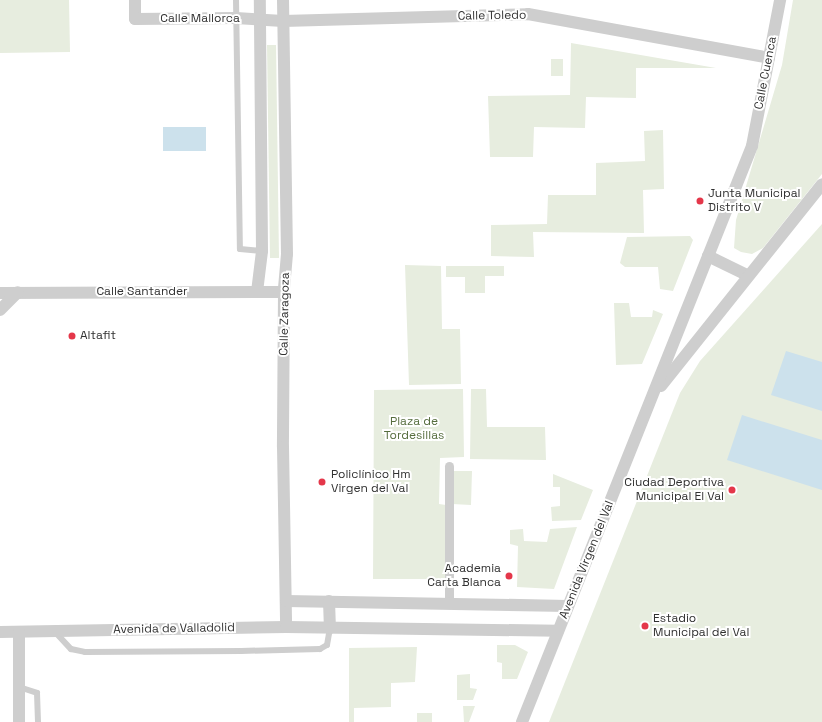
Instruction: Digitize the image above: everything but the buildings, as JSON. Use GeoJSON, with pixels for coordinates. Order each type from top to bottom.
{"type":"FeatureCollection","features":[{"type":"Feature","properties":{"kind":"street","name":"Calle Mallorca"},"geometry":{"type":"LineString","coordinates":[[135,0],[135,19],[236,18],[283,21]]}},
{"type":"Feature","properties":{"kind":"street"},"geometry":{"type":"LineString","coordinates":[[257,292],[262,251],[260,0]]}},
{"type":"Feature","properties":{"kind":"street","name":"Calle Zaragoza"},"geometry":{"type":"LineString","coordinates":[[283,0],[287,254],[284,292],[286,627]]}},
{"type":"Feature","properties":{"kind":"street","name":"Calle Cuenca"},"geometry":{"type":"LineString","coordinates":[[752,146],[780,0]]}},
{"type":"Feature","properties":{"kind":"street","name":"Calle Toledo"},"geometry":{"type":"LineString","coordinates":[[283,21],[528,14],[769,58]]}},
{"type":"Feature","properties":{"kind":"street","name":"Avenida Virgen del Val"},"geometry":{"type":"LineString","coordinates":[[522,722],[752,146]]}},
{"type":"Feature","properties":{"kind":"street","name":"Avenida Virgen del Val"},"geometry":{"type":"LineString","coordinates":[[651,398],[747,275],[786,231],[822,184]]}},
{"type":"Feature","properties":{"kind":"street"},"geometry":{"type":"LineString","coordinates":[[708,256],[747,275]]}},
{"type":"Feature","properties":{"kind":"street"},"geometry":{"type":"LineString","coordinates":[[0,310],[18,292]]}},
{"type":"Feature","properties":{"kind":"street","name":"Calle Santander"},"geometry":{"type":"LineString","coordinates":[[0,293],[284,292]]}},
{"type":"Feature","properties":{"kind":"street"},"geometry":{"type":"LineString","coordinates":[[449,466],[449,604]]}},
{"type":"Feature","properties":{"kind":"street"},"geometry":{"type":"LineString","coordinates":[[286,601],[568,606]]}},
{"type":"Feature","properties":{"kind":"street"},"geometry":{"type":"LineString","coordinates":[[329,601],[330,628]]}},
{"type":"Feature","properties":{"kind":"street","name":"Avenida de Valladolid"},"geometry":{"type":"LineString","coordinates":[[0,632],[56,633],[286,627],[558,632]]}},
{"type":"Feature","properties":{"kind":"street"},"geometry":{"type":"LineString","coordinates":[[19,632],[19,722]]}},
{"type":"Feature","properties":{"kind":"lane"},"geometry":{"type":"LineString","coordinates":[[236,0],[240,249],[262,251]]}},
{"type":"Feature","properties":{"kind":"lane"},"geometry":{"type":"LineString","coordinates":[[56,633],[71,649],[85,652],[241,651],[320,649],[327,645],[330,628]]}},
{"type":"Feature","properties":{"kind":"lane"},"geometry":{"type":"LineString","coordinates":[[19,687],[37,693],[38,722]]}},
{"type":"Feature","properties":{"kind":"green space"},"geometry":{"type":"Polygon","coordinates":[[[0,0],[69,0],[70,52],[0,53],[0,0]]]}},
{"type":"Feature","properties":{"kind":"green space"},"geometry":{"type":"Polygon","coordinates":[[[793,0],[822,0],[822,174],[763,248],[752,254],[741,252],[734,248],[736,220],[782,65],[793,0]]]}},
{"type":"Feature","properties":{"kind":"green space"},"geometry":{"type":"Polygon","coordinates":[[[571,43],[716,68],[636,68],[636,98],[586,97],[585,128],[534,127],[533,157],[490,157],[488,96],[570,95],[571,43]]]}},
{"type":"Feature","properties":{"kind":"green space"},"geometry":{"type":"Polygon","coordinates":[[[267,45],[276,45],[279,258],[270,258],[267,45]]]}},
{"type":"Feature","properties":{"kind":"green space"},"geometry":{"type":"Polygon","coordinates":[[[551,59],[563,59],[563,76],[551,76],[551,59]]]}},
{"type":"Feature","properties":{"kind":"green space"},"geometry":{"type":"Polygon","coordinates":[[[663,130],[664,189],[643,190],[644,233],[533,232],[534,257],[491,256],[491,225],[547,224],[548,195],[596,195],[596,163],[645,161],[644,131],[663,130]]]}},
{"type":"Feature","properties":{"kind":"green space","name":"Ciudad Deportiva Municipal El Val"},"geometry":{"type":"Polygon","coordinates":[[[822,224],[822,722],[549,722],[680,393],[700,361],[822,224]]]}},
{"type":"Feature","properties":{"kind":"green space"},"geometry":{"type":"Polygon","coordinates":[[[690,236],[693,240],[673,291],[660,289],[658,267],[625,267],[620,263],[627,237],[690,236]]]}},
{"type":"Feature","properties":{"kind":"green space"},"geometry":{"type":"Polygon","coordinates":[[[405,265],[441,266],[442,329],[460,329],[461,384],[409,385],[405,265]]]}},
{"type":"Feature","properties":{"kind":"green space"},"geometry":{"type":"Polygon","coordinates":[[[446,266],[504,266],[504,276],[485,276],[485,293],[465,293],[465,277],[446,277],[446,266]]]}},
{"type":"Feature","properties":{"kind":"green space"},"geometry":{"type":"Polygon","coordinates":[[[614,303],[629,303],[631,317],[652,317],[653,310],[663,314],[642,364],[616,365],[614,303]]]}},
{"type":"Feature","properties":{"kind":"green space","name":"Plaza de Tordesillas"},"geometry":{"type":"Polygon","coordinates":[[[463,389],[464,457],[440,458],[439,504],[446,505],[448,579],[373,579],[374,390],[463,389]]]}},
{"type":"Feature","properties":{"kind":"green space"},"geometry":{"type":"Polygon","coordinates":[[[471,389],[486,389],[487,427],[545,427],[546,460],[470,459],[471,389]]]}},
{"type":"Feature","properties":{"kind":"green space"},"geometry":{"type":"Polygon","coordinates":[[[452,471],[472,471],[471,505],[452,504],[452,471]]]}},
{"type":"Feature","properties":{"kind":"green space"},"geometry":{"type":"Polygon","coordinates":[[[553,474],[593,490],[581,520],[552,521],[551,507],[560,506],[560,487],[553,487],[553,474]]]}},
{"type":"Feature","properties":{"kind":"green space"},"geometry":{"type":"Polygon","coordinates":[[[577,527],[554,589],[517,587],[518,546],[510,544],[510,530],[523,529],[524,541],[547,542],[550,529],[577,527]]]}},
{"type":"Feature","properties":{"kind":"green space"},"geometry":{"type":"Polygon","coordinates":[[[497,645],[515,645],[528,652],[517,679],[502,679],[502,663],[497,662],[497,645]]]}},
{"type":"Feature","properties":{"kind":"green space"},"geometry":{"type":"Polygon","coordinates":[[[417,647],[415,682],[391,683],[391,707],[354,708],[354,722],[349,722],[349,648],[417,647]]]}},
{"type":"Feature","properties":{"kind":"green space"},"geometry":{"type":"Polygon","coordinates":[[[470,674],[470,688],[477,689],[473,700],[457,700],[457,675],[470,674]]]}},
{"type":"Feature","properties":{"kind":"green space"},"geometry":{"type":"Polygon","coordinates":[[[463,706],[475,706],[469,722],[464,722],[463,706]]]}},
{"type":"Feature","properties":{"kind":"green space"},"geometry":{"type":"Polygon","coordinates":[[[417,713],[432,713],[432,722],[417,722],[417,713]]]}},
{"type":"Feature","properties":{"kind":"water"},"geometry":{"type":"Polygon","coordinates":[[[163,127],[206,127],[206,151],[163,151],[163,127]]]}},
{"type":"Feature","properties":{"kind":"water"},"geometry":{"type":"Polygon","coordinates":[[[786,351],[822,362],[822,411],[771,395],[786,351]]]}},
{"type":"Feature","properties":{"kind":"water"},"geometry":{"type":"Polygon","coordinates":[[[742,415],[822,440],[822,490],[727,460],[742,415]]]}},
{"type":"Feature","properties":{"kind":"place","name":"Junta Municipal Distrito V"},"geometry":{"type":"Point","coordinates":[700,201]}},
{"type":"Feature","properties":{"kind":"place","name":"Altafit"},"geometry":{"type":"Point","coordinates":[72,336]}},
{"type":"Feature","properties":{"kind":"place","name":"Policlínico Hm Virgen del Val"},"geometry":{"type":"Point","coordinates":[322,482]}},
{"type":"Feature","properties":{"kind":"place","name":"Ciudad Deportiva Municipal El Val"},"geometry":{"type":"Point","coordinates":[732,490]}},
{"type":"Feature","properties":{"kind":"place","name":"Academia Carta Blanca"},"geometry":{"type":"Point","coordinates":[509,576]}},
{"type":"Feature","properties":{"kind":"place","name":"Estadio Municipal del Val"},"geometry":{"type":"Point","coordinates":[645,626]}}]}
